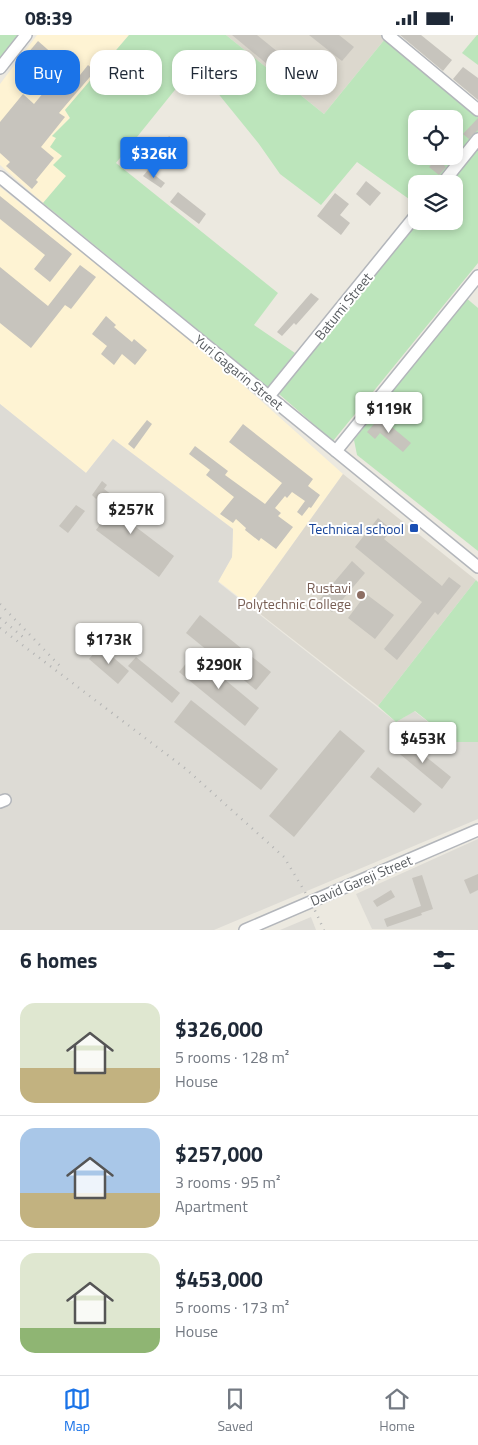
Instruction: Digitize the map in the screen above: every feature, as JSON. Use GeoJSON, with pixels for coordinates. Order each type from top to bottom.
{"type":"FeatureCollection","features":[{"type":"Feature","properties":{"kind":"street"},"geometry":{"type":"LineString","coordinates":[[0,68],[26,35]]}},
{"type":"Feature","properties":{"kind":"street"},"geometry":{"type":"LineString","coordinates":[[388,35],[478,110]]}},
{"type":"Feature","properties":{"kind":"street"},"geometry":{"type":"LineString","coordinates":[[449,175],[478,139]]}},
{"type":"Feature","properties":{"kind":"street","name":"Yuri Gagarin Street"},"geometry":{"type":"LineString","coordinates":[[0,177],[478,567]]}},
{"type":"Feature","properties":{"kind":"street","name":"Batumi Street"},"geometry":{"type":"LineString","coordinates":[[269,397],[408,225]]}},
{"type":"Feature","properties":{"kind":"street"},"geometry":{"type":"LineString","coordinates":[[336,451],[478,276]]}},
{"type":"Feature","properties":{"kind":"street","name":"David Gareji Street"},"geometry":{"type":"LineString","coordinates":[[245,930],[478,830]]}},
{"type":"Feature","properties":{"kind":"shaded area"},"geometry":{"type":"Polygon","coordinates":[[[37,35],[129,35],[116,50],[90,50],[90,81],[80,92],[80,50],[26,50],[37,35]]]}},
{"type":"Feature","properties":{"kind":"shaded area"},"geometry":{"type":"Polygon","coordinates":[[[226,35],[381,35],[385,39],[324,114],[300,95],[337,95],[337,50],[266,50],[266,67],[256,59],[256,50],[245,50],[226,35]]]}},
{"type":"Feature","properties":{"kind":"shaded area"},"geometry":{"type":"Polygon","coordinates":[[[15,64],[15,95],[78,95],[65,110],[70,118],[52,136],[56,138],[63,156],[66,176],[43,203],[0,165],[0,84],[15,64]]]}},
{"type":"Feature","properties":{"kind":"shaded area"},"geometry":{"type":"Polygon","coordinates":[[[0,187],[204,350],[343,474],[249,605],[218,581],[232,557],[233,529],[113,439],[86,473],[0,404],[0,187]]]}},
{"type":"Feature","properties":{"kind":"shaded area"},"geometry":{"type":"Polygon","coordinates":[[[0,404],[86,473],[113,439],[233,529],[232,557],[218,582],[396,722],[414,711],[454,742],[478,742],[478,819],[214,930],[0,930],[0,404]]]}},
{"type":"Feature","properties":{"kind":"shaded area","name":"Rustavi Polytechnic College"},"geometry":{"type":"Polygon","coordinates":[[[343,474],[476,580],[378,706],[249,605],[343,474]]]}},
{"type":"Feature","properties":{"kind":"shaded area"},"geometry":{"type":"Polygon","coordinates":[[[478,839],[478,930],[372,929],[356,894],[478,839]]]}},
{"type":"Feature","properties":{"kind":"shaded area"},"geometry":{"type":"Polygon","coordinates":[[[311,917],[316,930],[280,930],[311,917]]]}},
{"type":"Feature","properties":{"kind":"green space"},"geometry":{"type":"Polygon","coordinates":[[[0,35],[19,35],[0,61],[0,35]]]}},
{"type":"Feature","properties":{"kind":"green space"},"geometry":{"type":"Polygon","coordinates":[[[129,35],[226,35],[245,50],[172,50],[172,94],[116,163],[278,293],[254,325],[295,353],[268,387],[43,203],[66,176],[53,165],[62,156],[50,147],[56,138],[52,136],[70,118],[65,110],[78,95],[80,95],[90,81],[90,95],[162,95],[162,50],[116,50],[129,35]]]}},
{"type":"Feature","properties":{"kind":"green space"},"geometry":{"type":"Polygon","coordinates":[[[478,35],[478,65],[462,53],[478,35]]]}},
{"type":"Feature","properties":{"kind":"green space"},"geometry":{"type":"Polygon","coordinates":[[[385,39],[478,117],[478,133],[463,151],[463,110],[408,110],[408,165],[452,165],[443,175],[408,175],[408,198],[357,162],[321,205],[280,174],[259,144],[219,95],[256,95],[256,59],[266,67],[266,95],[300,95],[324,114],[385,39]]]}},
{"type":"Feature","properties":{"kind":"green space"},"geometry":{"type":"Polygon","coordinates":[[[478,147],[478,263],[333,441],[279,394],[411,230],[463,230],[463,175],[456,175],[478,147]]]}},
{"type":"Feature","properties":{"kind":"green space"},"geometry":{"type":"Polygon","coordinates":[[[465,297],[478,308],[478,551],[357,455],[354,440],[465,297]]]}},
{"type":"Feature","properties":{"kind":"green space"},"geometry":{"type":"Polygon","coordinates":[[[476,580],[478,582],[478,742],[454,742],[415,711],[396,722],[378,706],[476,580]]]}},
{"type":"Feature","properties":{"kind":"building"},"geometry":{"type":"Polygon","coordinates":[[[232,35],[257,35],[275,50],[266,50],[266,63],[256,55],[256,50],[250,50],[232,35]]]}},
{"type":"Feature","properties":{"kind":"building"},"geometry":{"type":"Polygon","coordinates":[[[309,35],[339,35],[354,47],[342,61],[337,57],[337,50],[328,50],[309,35]]]}},
{"type":"Feature","properties":{"kind":"building"},"geometry":{"type":"Polygon","coordinates":[[[400,35],[421,35],[452,60],[443,71],[400,35]]]}},
{"type":"Feature","properties":{"kind":"building"},"geometry":{"type":"Polygon","coordinates":[[[38,41],[48,50],[30,50],[38,41]]]}},
{"type":"Feature","properties":{"kind":"building"},"geometry":{"type":"Polygon","coordinates":[[[88,65],[90,67],[90,77],[80,88],[80,75],[88,65]]]}},
{"type":"Feature","properties":{"kind":"building"},"geometry":{"type":"Polygon","coordinates":[[[463,67],[478,78],[478,100],[453,79],[463,67]]]}},
{"type":"Feature","properties":{"kind":"building"},"geometry":{"type":"Polygon","coordinates":[[[22,95],[34,104],[42,95],[74,95],[59,113],[65,117],[41,147],[54,158],[36,180],[38,182],[32,189],[6,166],[10,162],[0,153],[0,122],[22,95]]]}},
{"type":"Feature","properties":{"kind":"building"},"geometry":{"type":"Polygon","coordinates":[[[478,118],[478,130],[469,139],[463,134],[478,118]]]}},
{"type":"Feature","properties":{"kind":"building"},"geometry":{"type":"Polygon","coordinates":[[[169,136],[182,146],[172,159],[169,167],[155,157],[169,136]]]}},
{"type":"Feature","properties":{"kind":"building"},"geometry":{"type":"Polygon","coordinates":[[[431,165],[444,165],[446,167],[439,175],[429,167],[431,165]]]}},
{"type":"Feature","properties":{"kind":"building"},"geometry":{"type":"Polygon","coordinates":[[[148,170],[165,183],[161,188],[143,176],[148,170]]]}},
{"type":"Feature","properties":{"kind":"building"},"geometry":{"type":"Polygon","coordinates":[[[366,181],[381,193],[370,206],[356,194],[366,181]]]}},
{"type":"Feature","properties":{"kind":"building"},"geometry":{"type":"Polygon","coordinates":[[[178,192],[206,214],[199,224],[170,202],[178,192]]]}},
{"type":"Feature","properties":{"kind":"building"},"geometry":{"type":"Polygon","coordinates":[[[335,193],[349,204],[340,215],[350,223],[341,235],[317,216],[335,193]]]}},
{"type":"Feature","properties":{"kind":"building"},"geometry":{"type":"Polygon","coordinates":[[[0,196],[72,254],[50,282],[34,269],[45,255],[0,219],[0,196]]]}},
{"type":"Feature","properties":{"kind":"building"},"geometry":{"type":"Polygon","coordinates":[[[80,265],[96,277],[71,309],[65,305],[31,348],[0,323],[0,267],[48,306],[80,265]]]}},
{"type":"Feature","properties":{"kind":"building"},"geometry":{"type":"Polygon","coordinates":[[[311,293],[319,299],[296,325],[294,323],[282,336],[277,332],[311,293]]]}},
{"type":"Feature","properties":{"kind":"building"},"geometry":{"type":"Polygon","coordinates":[[[106,316],[116,325],[114,327],[132,342],[134,339],[147,350],[135,365],[122,354],[114,365],[101,354],[107,346],[92,334],[106,316]]]}},
{"type":"Feature","properties":{"kind":"building"},"geometry":{"type":"Polygon","coordinates":[[[380,417],[411,443],[403,452],[380,433],[375,439],[367,432],[380,417]]]}},
{"type":"Feature","properties":{"kind":"building"},"geometry":{"type":"Polygon","coordinates":[[[147,420],[152,424],[134,449],[128,444],[147,420]]]}},
{"type":"Feature","properties":{"kind":"building"},"geometry":{"type":"Polygon","coordinates":[[[243,424],[313,479],[308,486],[320,495],[311,508],[309,507],[302,516],[297,512],[305,501],[292,492],[287,498],[285,496],[275,508],[281,513],[278,516],[293,527],[276,549],[261,538],[259,541],[245,530],[246,528],[236,519],[233,523],[220,514],[234,497],[206,475],[210,470],[189,454],[195,446],[228,471],[225,475],[265,504],[282,483],[229,442],[243,424]]]}},
{"type":"Feature","properties":{"kind":"building"},"geometry":{"type":"Polygon","coordinates":[[[102,481],[107,485],[104,489],[131,509],[124,518],[174,556],[159,577],[96,530],[113,507],[99,496],[96,499],[92,495],[102,481]]]}},
{"type":"Feature","properties":{"kind":"building"},"geometry":{"type":"Polygon","coordinates":[[[76,505],[85,511],[68,533],[59,526],[76,505]]]}},
{"type":"Feature","properties":{"kind":"building"},"geometry":{"type":"Polygon","coordinates":[[[378,518],[392,530],[384,539],[442,586],[449,577],[461,586],[438,615],[435,612],[397,660],[384,649],[422,602],[355,547],[378,518]]]}},
{"type":"Feature","properties":{"kind":"building"},"geometry":{"type":"Polygon","coordinates":[[[352,561],[365,573],[332,612],[319,600],[352,561]]]}},
{"type":"Feature","properties":{"kind":"building"},"geometry":{"type":"Polygon","coordinates":[[[366,594],[394,615],[375,639],[348,618],[366,594]]]}},
{"type":"Feature","properties":{"kind":"building"},"geometry":{"type":"Polygon","coordinates":[[[200,615],[271,672],[256,690],[186,633],[200,615]]]}},
{"type":"Feature","properties":{"kind":"building"},"geometry":{"type":"Polygon","coordinates":[[[100,646],[129,671],[118,684],[89,659],[100,646]]]}},
{"type":"Feature","properties":{"kind":"building"},"geometry":{"type":"Polygon","coordinates":[[[194,654],[259,708],[245,726],[179,672],[194,654]]]}},
{"type":"Feature","properties":{"kind":"building"},"geometry":{"type":"Polygon","coordinates":[[[136,657],[180,693],[172,703],[128,666],[136,657]]]}},
{"type":"Feature","properties":{"kind":"building"},"geometry":{"type":"Polygon","coordinates":[[[191,700],[278,769],[261,790],[174,722],[191,700]]]}},
{"type":"Feature","properties":{"kind":"building"},"geometry":{"type":"Polygon","coordinates":[[[340,730],[365,751],[294,837],[269,816],[340,730]]]}},
{"type":"Feature","properties":{"kind":"building"},"geometry":{"type":"Polygon","coordinates":[[[404,739],[451,777],[442,789],[395,750],[404,739]]]}},
{"type":"Feature","properties":{"kind":"building"},"geometry":{"type":"Polygon","coordinates":[[[378,767],[422,804],[414,813],[370,777],[378,767]]]}},
{"type":"Feature","properties":{"kind":"building"},"geometry":{"type":"Polygon","coordinates":[[[478,874],[478,890],[470,894],[464,880],[478,874]]]}},
{"type":"Feature","properties":{"kind":"building"},"geometry":{"type":"Polygon","coordinates":[[[422,875],[433,909],[421,913],[422,915],[387,927],[384,919],[421,906],[412,878],[422,875]]]}},
{"type":"Feature","properties":{"kind":"building"},"geometry":{"type":"Polygon","coordinates":[[[391,890],[395,897],[377,907],[373,901],[391,890]]]}},
{"type":"Feature","properties":{"kind":"railway"},"geometry":{"type":"LineString","coordinates":[[0,604],[61,667]]}},
{"type":"Feature","properties":{"kind":"railway"},"geometry":{"type":"LineString","coordinates":[[0,618],[23,637]]}},
{"type":"Feature","properties":{"kind":"railway"},"geometry":{"type":"LineString","coordinates":[[0,628],[186,769],[284,857],[311,902],[324,930]]}},
{"type":"Feature","properties":{"kind":"place","name":"Technical school"},"geometry":{"type":"Point","coordinates":[414,528]}},
{"type":"Feature","properties":{"kind":"place","name":"Rustavi Polytechnic College"},"geometry":{"type":"Point","coordinates":[361,595]}}]}
